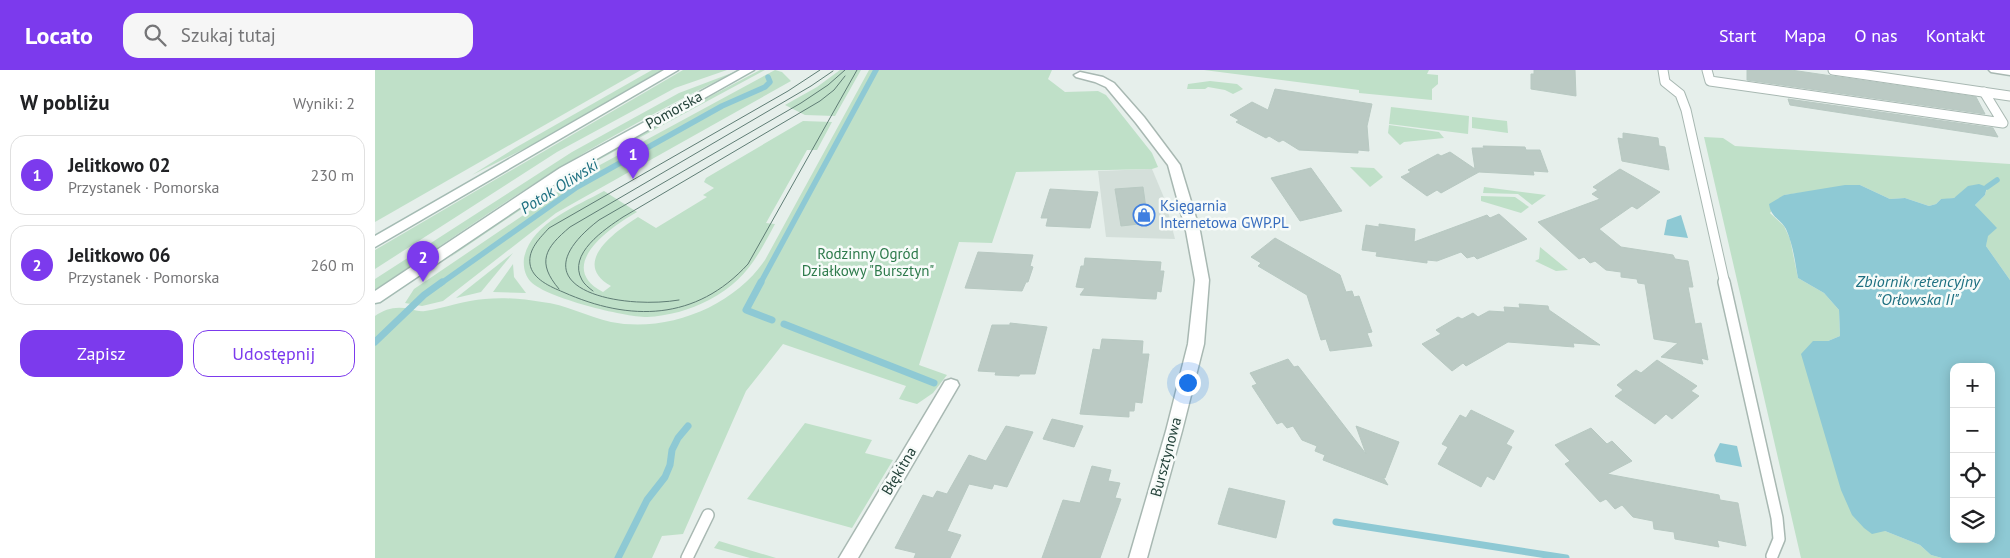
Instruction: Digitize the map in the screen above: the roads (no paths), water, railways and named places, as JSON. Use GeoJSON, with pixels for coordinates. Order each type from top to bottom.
{"type":"FeatureCollection","features":[{"type":"Feature","properties":{"kind":"street"},"geometry":{"type":"LineString","coordinates":[[375,242],[672,70]]}},
{"type":"Feature","properties":{"kind":"street","name":"Pomorska"},"geometry":{"type":"LineString","coordinates":[[375,298],[565,172],[748,70]]}},
{"type":"Feature","properties":{"kind":"street"},"geometry":{"type":"LineString","coordinates":[[1995,70],[2010,72]]}},
{"type":"Feature","properties":{"kind":"street","name":"Bursztynowa"},"geometry":{"type":"LineString","coordinates":[[1080,74],[1099,79],[1110,85],[1140,120],[1174,165],[1193,231],[1202,280],[1196,344],[1174,431],[1138,558]]}},
{"type":"Feature","properties":{"kind":"street","name":"Błękitna"},"geometry":{"type":"LineString","coordinates":[[848,558],[951,385]]}},
{"type":"Feature","properties":{"kind":"lane"},"geometry":{"type":"LineString","coordinates":[[1663,70],[1665,82],[1681,94],[1687,110],[1777,518],[1779,539],[1773,556]]}},
{"type":"Feature","properties":{"kind":"lane"},"geometry":{"type":"LineString","coordinates":[[1707,70],[1710,81],[2003,123],[1984,92]]}},
{"type":"Feature","properties":{"kind":"lane"},"geometry":{"type":"LineString","coordinates":[[1833,70],[2010,96]]}},
{"type":"Feature","properties":{"kind":"lane"},"geometry":{"type":"LineString","coordinates":[[687,558],[708,515]]}},
{"type":"Feature","properties":{"kind":"water","name":"Zbiornik retencyjny \"Orłowska II\""},"geometry":{"type":"Polygon","coordinates":[[[1979,184],[1987,187],[1985,195],[1975,205],[1997,228],[1988,236],[1986,246],[2010,280],[2010,558],[1942,558],[1931,555],[1920,545],[1885,531],[1872,534],[1852,515],[1841,490],[1801,354],[1813,341],[1828,341],[1840,336],[1839,310],[1824,293],[1798,278],[1786,229],[1774,215],[1769,204],[1784,195],[1845,185],[1860,185],[1890,199],[1905,198],[1929,206],[1936,204],[1941,199],[1954,198],[1968,186],[1979,184]]]}},
{"type":"Feature","properties":{"kind":"water"},"geometry":{"type":"Polygon","coordinates":[[[1681,215],[1688,238],[1664,235],[1667,220],[1681,215]]]}},
{"type":"Feature","properties":{"kind":"water"},"geometry":{"type":"Polygon","coordinates":[[[1720,443],[1737,446],[1742,467],[1716,462],[1714,455],[1720,443]]]}},
{"type":"Feature","properties":{"kind":"waterway"},"geometry":{"type":"LineString","coordinates":[[760,284],[876,70]]}},
{"type":"Feature","properties":{"kind":"waterway","name":"Potok Oliwski"},"geometry":{"type":"LineString","coordinates":[[440,284],[577,187],[722,106],[765,87],[770,82],[768,77]]}},
{"type":"Feature","properties":{"kind":"waterway"},"geometry":{"type":"LineString","coordinates":[[1987,187],[1997,180]]}},
{"type":"Feature","properties":{"kind":"waterway","name":"Potok Oliwski"},"geometry":{"type":"LineString","coordinates":[[375,342],[424,295],[442,282]]}},
{"type":"Feature","properties":{"kind":"waterway"},"geometry":{"type":"LineString","coordinates":[[761,282],[746,310],[772,320]]}},
{"type":"Feature","properties":{"kind":"waterway"},"geometry":{"type":"LineString","coordinates":[[784,324],[934,383]]}},
{"type":"Feature","properties":{"kind":"waterway"},"geometry":{"type":"LineString","coordinates":[[618,558],[647,500],[665,477],[670,465],[672,450],[678,438],[688,426]]}},
{"type":"Feature","properties":{"kind":"waterway"},"geometry":{"type":"LineString","coordinates":[[1336,522],[1566,558]]}},
{"type":"Feature","properties":{"kind":"tram line"},"geometry":{"type":"LineString","coordinates":[[820,70],[788,91],[549,228],[535,244],[531,253],[530,264],[534,274],[543,282],[558,290],[588,302],[613,308],[661,311],[684,306],[707,297],[728,283],[748,264],[857,70]]}},
{"type":"Feature","properties":{"kind":"tram line"},"geometry":{"type":"LineString","coordinates":[[679,300],[655,302],[630,301],[605,297],[584,290],[570,278],[566,263],[575,244],[599,220],[801,103],[828,85],[845,70]]}},
{"type":"Feature","properties":{"kind":"tram line"},"geometry":{"type":"LineString","coordinates":[[559,289],[547,271],[547,256],[549,249],[570,227],[811,86],[833,71]]}},
{"type":"Feature","properties":{"kind":"tram line"},"geometry":{"type":"LineString","coordinates":[[593,291],[582,280],[579,270],[584,252],[598,235],[623,217],[820,101],[834,90],[845,76]]}},
{"type":"Feature","properties":{"kind":"place","name":"Jelitkowo 02"},"geometry":{"type":"Point","coordinates":[633,179]}},
{"type":"Feature","properties":{"kind":"place","name":"Księgarnia Internetowa GWP.PL"},"geometry":{"type":"Point","coordinates":[1144,215]}},
{"type":"Feature","properties":{"kind":"place","name":"Jelitkowo 06"},"geometry":{"type":"Point","coordinates":[423,282]}},
{"type":"Feature","properties":{"kind":"park label","name":"Rodzinny Ogród Działkowy \"Bursztyn\""},"geometry":{"type":"Point","coordinates":[868,262]}}]}
